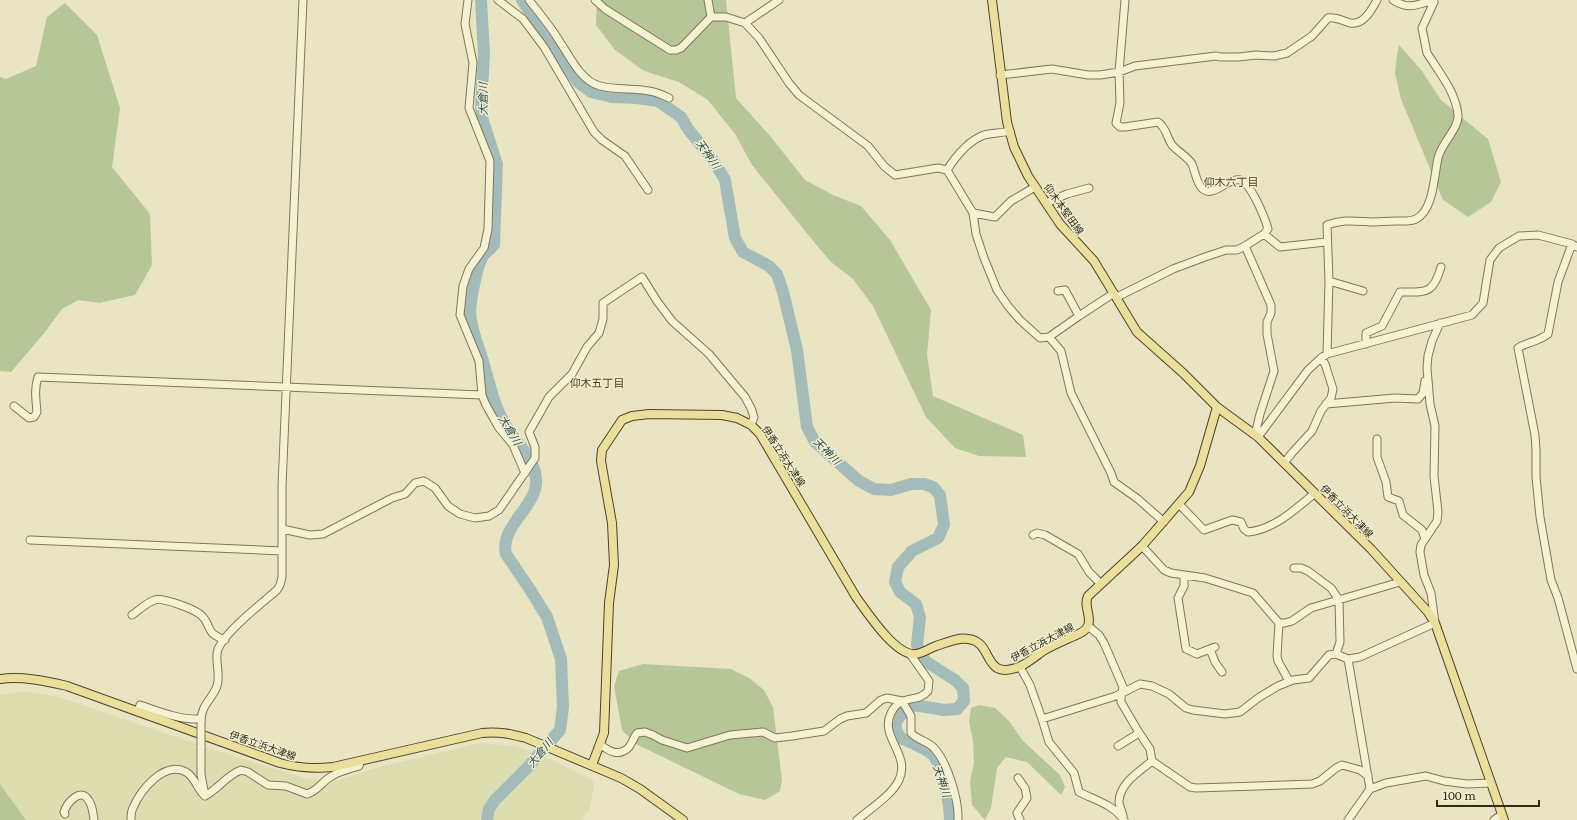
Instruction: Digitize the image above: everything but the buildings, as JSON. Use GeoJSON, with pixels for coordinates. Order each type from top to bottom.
{"type":"FeatureCollection","features":[{"type":"Feature","properties":{"kind":"main road","name":"仰木本堅田線"},"geometry":{"type":"LineString","coordinates":[[992,0],[1000,75],[1010,131],[1014,147],[1028,176],[1064,229],[1094,261],[1116,295],[1137,332],[1183,373],[1217,407]]}},
{"type":"Feature","properties":{"kind":"main road","name":"伊香立浜大津線"},"geometry":{"type":"LineString","coordinates":[[592,765],[604,733],[609,603],[614,564],[612,522],[601,461],[602,450],[622,420],[632,416],[649,414],[722,415],[737,418],[751,425],[760,434],[856,597],[891,642],[913,654],[950,641],[966,638],[981,644],[995,666],[999,669],[1008,670],[1020,666],[1043,651],[1082,633],[1088,626],[1086,600],[1088,596],[1142,546],[1189,492],[1200,466],[1217,407],[1257,436],[1371,549],[1428,612],[1435,623],[1503,818]]}},
{"type":"Feature","properties":{"kind":"main road","name":"伊香立浜大津線"},"geometry":{"type":"LineString","coordinates":[[0,679],[25,679],[51,682],[280,763],[300,768],[316,769],[333,767],[482,732],[493,731],[510,733],[592,765],[640,789],[683,820]]}},
{"type":"Feature","properties":{"kind":"street"},"geometry":{"type":"LineString","coordinates":[[205,796],[201,774],[201,720],[203,708],[216,688],[219,678],[217,657],[218,650],[244,619],[277,590],[282,577],[282,486],[303,0]]}},
{"type":"Feature","properties":{"kind":"street"},"geometry":{"type":"LineString","coordinates":[[468,0],[465,24],[473,63],[469,108],[490,161],[488,229],[484,248],[469,269],[463,286],[460,315],[479,361],[482,395],[491,415],[513,445],[525,473]]}},
{"type":"Feature","properties":{"kind":"street"},"geometry":{"type":"LineString","coordinates":[[498,0],[523,19],[544,47],[594,132],[602,140],[625,156],[648,190]]}},
{"type":"Feature","properties":{"kind":"street"},"geometry":{"type":"LineString","coordinates":[[529,0],[567,53],[592,83],[600,86],[620,89],[650,91],[669,98]]}},
{"type":"Feature","properties":{"kind":"street"},"geometry":{"type":"LineString","coordinates":[[595,0],[670,50],[681,48],[711,17],[726,17],[745,23],[759,38],[789,83],[799,95],[868,146],[884,166],[895,175],[938,168],[947,170],[973,213],[976,234],[997,290],[1008,306],[1034,334],[1040,338],[1049,337],[1079,316],[1116,295],[1205,256],[1226,250],[1237,250],[1264,234],[1268,229],[1264,215],[1246,184],[1241,180],[1234,179],[1211,191],[1206,191],[1201,187],[1192,165],[1187,158],[1172,145],[1162,124],[1158,122],[1125,128],[1120,127],[1116,123],[1120,104],[1119,72],[1124,0]]}},
{"type":"Feature","properties":{"kind":"street"},"geometry":{"type":"LineString","coordinates":[[708,0],[711,17]]}},
{"type":"Feature","properties":{"kind":"street"},"geometry":{"type":"LineString","coordinates":[[745,23],[779,0]]}},
{"type":"Feature","properties":{"kind":"street"},"geometry":{"type":"LineString","coordinates":[[1000,75],[1052,69],[1088,75],[1100,75],[1119,72],[1135,66],[1216,56],[1239,57],[1287,54],[1312,36],[1328,18],[1336,18],[1354,24],[1365,18],[1378,0]]}},
{"type":"Feature","properties":{"kind":"street"},"geometry":{"type":"LineString","coordinates":[[1284,463],[1312,431],[1321,411],[1331,398],[1332,389],[1324,356],[1329,281],[1326,225],[1338,221],[1410,221],[1417,218],[1427,208],[1432,192],[1440,149],[1458,123],[1456,103],[1453,95],[1427,53],[1422,28],[1434,2],[1430,0],[1412,6],[1405,6],[1393,0]]}},
{"type":"Feature","properties":{"kind":"street"},"geometry":{"type":"LineString","coordinates":[[947,170],[954,159],[969,144],[984,135],[1010,131]]}},
{"type":"Feature","properties":{"kind":"street"},"geometry":{"type":"LineString","coordinates":[[973,213],[995,217],[1011,201],[1035,187]]}},
{"type":"Feature","properties":{"kind":"street"},"geometry":{"type":"LineString","coordinates":[[1046,203],[1067,194],[1089,188]]}},
{"type":"Feature","properties":{"kind":"street"},"geometry":{"type":"LineString","coordinates":[[1264,234],[1280,246],[1326,242]]}},
{"type":"Feature","properties":{"kind":"street"},"geometry":{"type":"LineString","coordinates":[[1257,436],[1308,370],[1324,356],[1472,315],[1483,303],[1490,260],[1499,248],[1519,236],[1538,235],[1575,246],[1558,282],[1548,334],[1542,339],[1524,344],[1518,348],[1534,435],[1538,501],[1545,545],[1552,580],[1577,669]]}},
{"type":"Feature","properties":{"kind":"street"},"geometry":{"type":"LineString","coordinates":[[1245,246],[1271,305],[1271,313],[1267,322],[1267,334],[1274,371],[1260,414],[1257,436]]}},
{"type":"Feature","properties":{"kind":"street"},"geometry":{"type":"LineString","coordinates":[[1366,344],[1366,333],[1382,326],[1400,292],[1421,292],[1430,289],[1437,280],[1441,267]]}},
{"type":"Feature","properties":{"kind":"street"},"geometry":{"type":"LineString","coordinates":[[282,529],[310,535],[323,534],[392,498],[405,494],[415,483],[424,481],[435,488],[448,506],[460,514],[475,518],[489,516],[498,510],[535,458],[534,447],[529,432],[549,397],[572,374],[586,348],[599,333],[603,319],[603,303],[642,277],[672,321],[709,354],[745,396],[754,417],[751,425]]}},
{"type":"Feature","properties":{"kind":"street"},"geometry":{"type":"LineString","coordinates":[[1329,281],[1363,291]]}},
{"type":"Feature","properties":{"kind":"street"},"geometry":{"type":"LineString","coordinates":[[1058,291],[1066,290],[1079,316]]}},
{"type":"Feature","properties":{"kind":"street"},"geometry":{"type":"LineString","coordinates":[[1042,719],[1122,692],[1140,684],[1152,686],[1169,694],[1186,708],[1193,710],[1226,714],[1240,712],[1258,698],[1278,686],[1289,681],[1309,678],[1329,655],[1336,654],[1348,659],[1360,657],[1435,623],[1431,593],[1424,575],[1420,552],[1421,546],[1437,521],[1438,512],[1434,476],[1435,426],[1430,404],[1428,356],[1432,341],[1440,323]]}},
{"type":"Feature","properties":{"kind":"street"},"geometry":{"type":"LineString","coordinates":[[1049,337],[1060,351],[1071,393],[1111,473],[1114,482],[1138,498],[1164,522]]}},
{"type":"Feature","properties":{"kind":"street"},"geometry":{"type":"LineString","coordinates":[[1326,404],[1396,398],[1418,399],[1423,393],[1425,376],[1428,375]]}},
{"type":"Feature","properties":{"kind":"street"},"geometry":{"type":"LineString","coordinates":[[14,406],[29,418],[34,417],[38,412],[35,398],[38,377],[482,395]]}},
{"type":"Feature","properties":{"kind":"street"},"geometry":{"type":"LineString","coordinates":[[1377,439],[1377,457],[1383,470],[1388,497],[1399,501],[1403,515],[1422,530],[1425,539]]}},
{"type":"Feature","properties":{"kind":"street"},"geometry":{"type":"LineString","coordinates":[[1179,504],[1204,530],[1236,520],[1240,522],[1244,529],[1248,532],[1256,531],[1286,517],[1315,493]]}},
{"type":"Feature","properties":{"kind":"street"},"geometry":{"type":"LineString","coordinates":[[1033,535],[1038,533],[1045,535],[1078,554],[1089,572],[1101,584]]}},
{"type":"Feature","properties":{"kind":"street"},"geometry":{"type":"LineString","coordinates":[[30,540],[282,551]]}},
{"type":"Feature","properties":{"kind":"street"},"geometry":{"type":"LineString","coordinates":[[1142,546],[1164,570],[1171,573],[1205,578],[1252,593],[1279,623],[1278,661],[1289,681]]}},
{"type":"Feature","properties":{"kind":"street"},"geometry":{"type":"LineString","coordinates":[[1294,568],[1301,568],[1308,571],[1331,588],[1339,600],[1340,642],[1336,654]]}},
{"type":"Feature","properties":{"kind":"street"},"geometry":{"type":"LineString","coordinates":[[1184,576],[1184,586],[1178,598],[1184,644],[1186,649],[1197,654],[1212,648],[1215,662],[1222,672]]}},
{"type":"Feature","properties":{"kind":"street"},"geometry":{"type":"LineString","coordinates":[[1279,623],[1292,621],[1311,608],[1400,582]]}},
{"type":"Feature","properties":{"kind":"street"},"geometry":{"type":"LineString","coordinates":[[132,615],[154,600],[161,599],[193,609],[206,621],[210,632],[216,637],[225,640]]}},
{"type":"Feature","properties":{"kind":"street"},"geometry":{"type":"LineString","coordinates":[[1088,626],[1099,635],[1104,643],[1123,688],[1121,697],[1122,702],[1139,733],[1150,749],[1152,762],[1190,787],[1312,784],[1320,781],[1342,765],[1360,770],[1368,776]]}},
{"type":"Feature","properties":{"kind":"street"},"geometry":{"type":"LineString","coordinates":[[857,820],[893,790],[899,781],[901,774],[901,757],[889,733],[887,724],[895,707],[925,694],[928,691],[929,686],[929,681],[913,654]]}},
{"type":"Feature","properties":{"kind":"street"},"geometry":{"type":"LineString","coordinates":[[1348,659],[1370,790]]}},
{"type":"Feature","properties":{"kind":"street"},"geometry":{"type":"LineString","coordinates":[[1020,666],[1030,685],[1049,742],[1074,773],[1079,792],[1112,808],[1120,814],[1124,820]]}},
{"type":"Feature","properties":{"kind":"street"},"geometry":{"type":"LineString","coordinates":[[600,744],[611,752],[618,753],[629,747],[637,733],[645,732],[662,740],[687,748],[730,735],[763,732],[775,738],[824,731],[847,716],[866,713],[881,700],[886,698],[904,703],[911,716],[910,733],[914,737],[934,748],[940,757],[946,770],[955,799],[958,820]]}},
{"type":"Feature","properties":{"kind":"street"},"geometry":{"type":"LineString","coordinates":[[138,712],[140,705],[172,716],[190,720],[201,720]]}},
{"type":"Feature","properties":{"kind":"street"},"geometry":{"type":"LineString","coordinates":[[1118,746],[1139,733]]}},
{"type":"Feature","properties":{"kind":"street"},"geometry":{"type":"LineString","coordinates":[[205,796],[213,792],[235,772],[241,770],[248,772],[268,785],[286,786],[307,794],[317,790],[324,781],[332,775],[359,766],[360,761]]}},
{"type":"Feature","properties":{"kind":"street"},"geometry":{"type":"LineString","coordinates":[[1124,820],[1119,802],[1122,790],[1132,778],[1152,762]]}},
{"type":"Feature","properties":{"kind":"street"},"geometry":{"type":"LineString","coordinates":[[131,820],[132,808],[146,786],[165,770],[172,768],[186,772],[191,776],[200,792],[205,796]]}},
{"type":"Feature","properties":{"kind":"street"},"geometry":{"type":"LineString","coordinates":[[1348,820],[1370,790],[1386,783],[1426,776],[1444,781],[1467,784],[1490,783]]}},
{"type":"Feature","properties":{"kind":"street"},"geometry":{"type":"LineString","coordinates":[[1018,778],[1025,788],[1027,798],[1017,813],[1020,820]]}},
{"type":"Feature","properties":{"kind":"street"},"geometry":{"type":"LineString","coordinates":[[65,814],[64,812],[66,805],[74,797],[80,795],[86,796],[93,810],[93,820]]}},
{"type":"Feature","properties":{"kind":"street"},"geometry":{"type":"LineString","coordinates":[[1494,820],[1503,818]]}},
{"type":"Feature","properties":{"kind":"green space"},"geometry":{"type":"Polygon","coordinates":[[[597,0],[726,0],[736,98],[771,137],[805,180],[833,195],[861,206],[890,240],[931,310],[927,355],[933,396],[1023,435],[1026,457],[979,456],[955,448],[926,417],[873,306],[853,279],[831,262],[814,242],[752,165],[735,134],[708,100],[679,82],[644,71],[615,50],[596,25],[597,0]]]}},
{"type":"Feature","properties":{"kind":"green space"},"geometry":{"type":"Polygon","coordinates":[[[65,3],[97,35],[120,108],[112,167],[150,214],[152,265],[135,295],[99,303],[78,300],[62,309],[45,332],[11,372],[0,371],[0,77],[6,79],[36,66],[47,17],[65,3]]]}},
{"type":"Feature","properties":{"kind":"green space"},"geometry":{"type":"Polygon","coordinates":[[[1399,45],[1422,71],[1441,100],[1488,139],[1501,182],[1491,202],[1468,217],[1443,200],[1401,99],[1395,73],[1399,45]]]}},
{"type":"Feature","properties":{"kind":"green space"},"geometry":{"type":"Polygon","coordinates":[[[643,664],[731,669],[749,678],[764,690],[773,707],[782,780],[780,791],[765,800],[739,794],[636,744],[622,730],[614,686],[619,671],[643,664]]]}},
{"type":"Feature","properties":{"kind":"green space"},"geometry":{"type":"Polygon","coordinates":[[[24,691],[59,697],[173,736],[307,779],[340,780],[375,768],[479,743],[516,746],[555,761],[595,782],[589,810],[581,820],[26,820],[0,784],[0,695],[24,691]]]}},
{"type":"Feature","properties":{"kind":"green space"},"geometry":{"type":"Polygon","coordinates":[[[979,705],[995,708],[1009,721],[1023,741],[1060,775],[1065,787],[1061,795],[1027,762],[1006,757],[997,768],[991,808],[985,820],[972,805],[970,781],[974,763],[973,740],[969,722],[971,708],[979,705]]]}},
{"type":"Feature","properties":{"kind":"green space"},"geometry":{"type":"Polygon","coordinates":[[[0,784],[26,820],[0,820],[0,784]]]}},
{"type":"Feature","properties":{"kind":"waterway","name":"大倉川"},"geometry":{"type":"LineString","coordinates":[[481,0],[484,54],[481,107],[483,121],[497,164],[494,245],[483,256],[477,271],[470,314],[475,336],[498,411],[510,432],[524,450],[535,470],[535,488],[532,498],[508,534],[505,544],[506,554],[547,617],[561,659],[563,707],[560,730],[528,767],[495,800],[489,809],[487,820]]}},
{"type":"Feature","properties":{"kind":"waterway","name":"天神川"},"geometry":{"type":"LineString","coordinates":[[522,0],[578,82],[591,92],[612,97],[658,101],[681,117],[688,129],[713,160],[725,180],[735,238],[743,252],[769,266],[777,274],[783,292],[797,350],[807,427],[815,442],[859,481],[874,489],[891,490],[911,484],[924,484],[933,487],[940,495],[944,525],[938,538],[912,551],[898,567],[895,582],[900,592],[916,604],[920,617],[917,645],[925,661],[955,680],[963,688],[964,701],[957,709],[944,710],[914,705],[901,715],[896,723],[896,727],[901,738],[925,749],[936,759],[945,785],[950,820]]}},
{"type":"Feature","properties":{"kind":"district","name":"仰木六丁目"},"geometry":{"type":"Point","coordinates":[1231,182]}},
{"type":"Feature","properties":{"kind":"district","name":"仰木五丁目"},"geometry":{"type":"Point","coordinates":[597,383]}}]}
